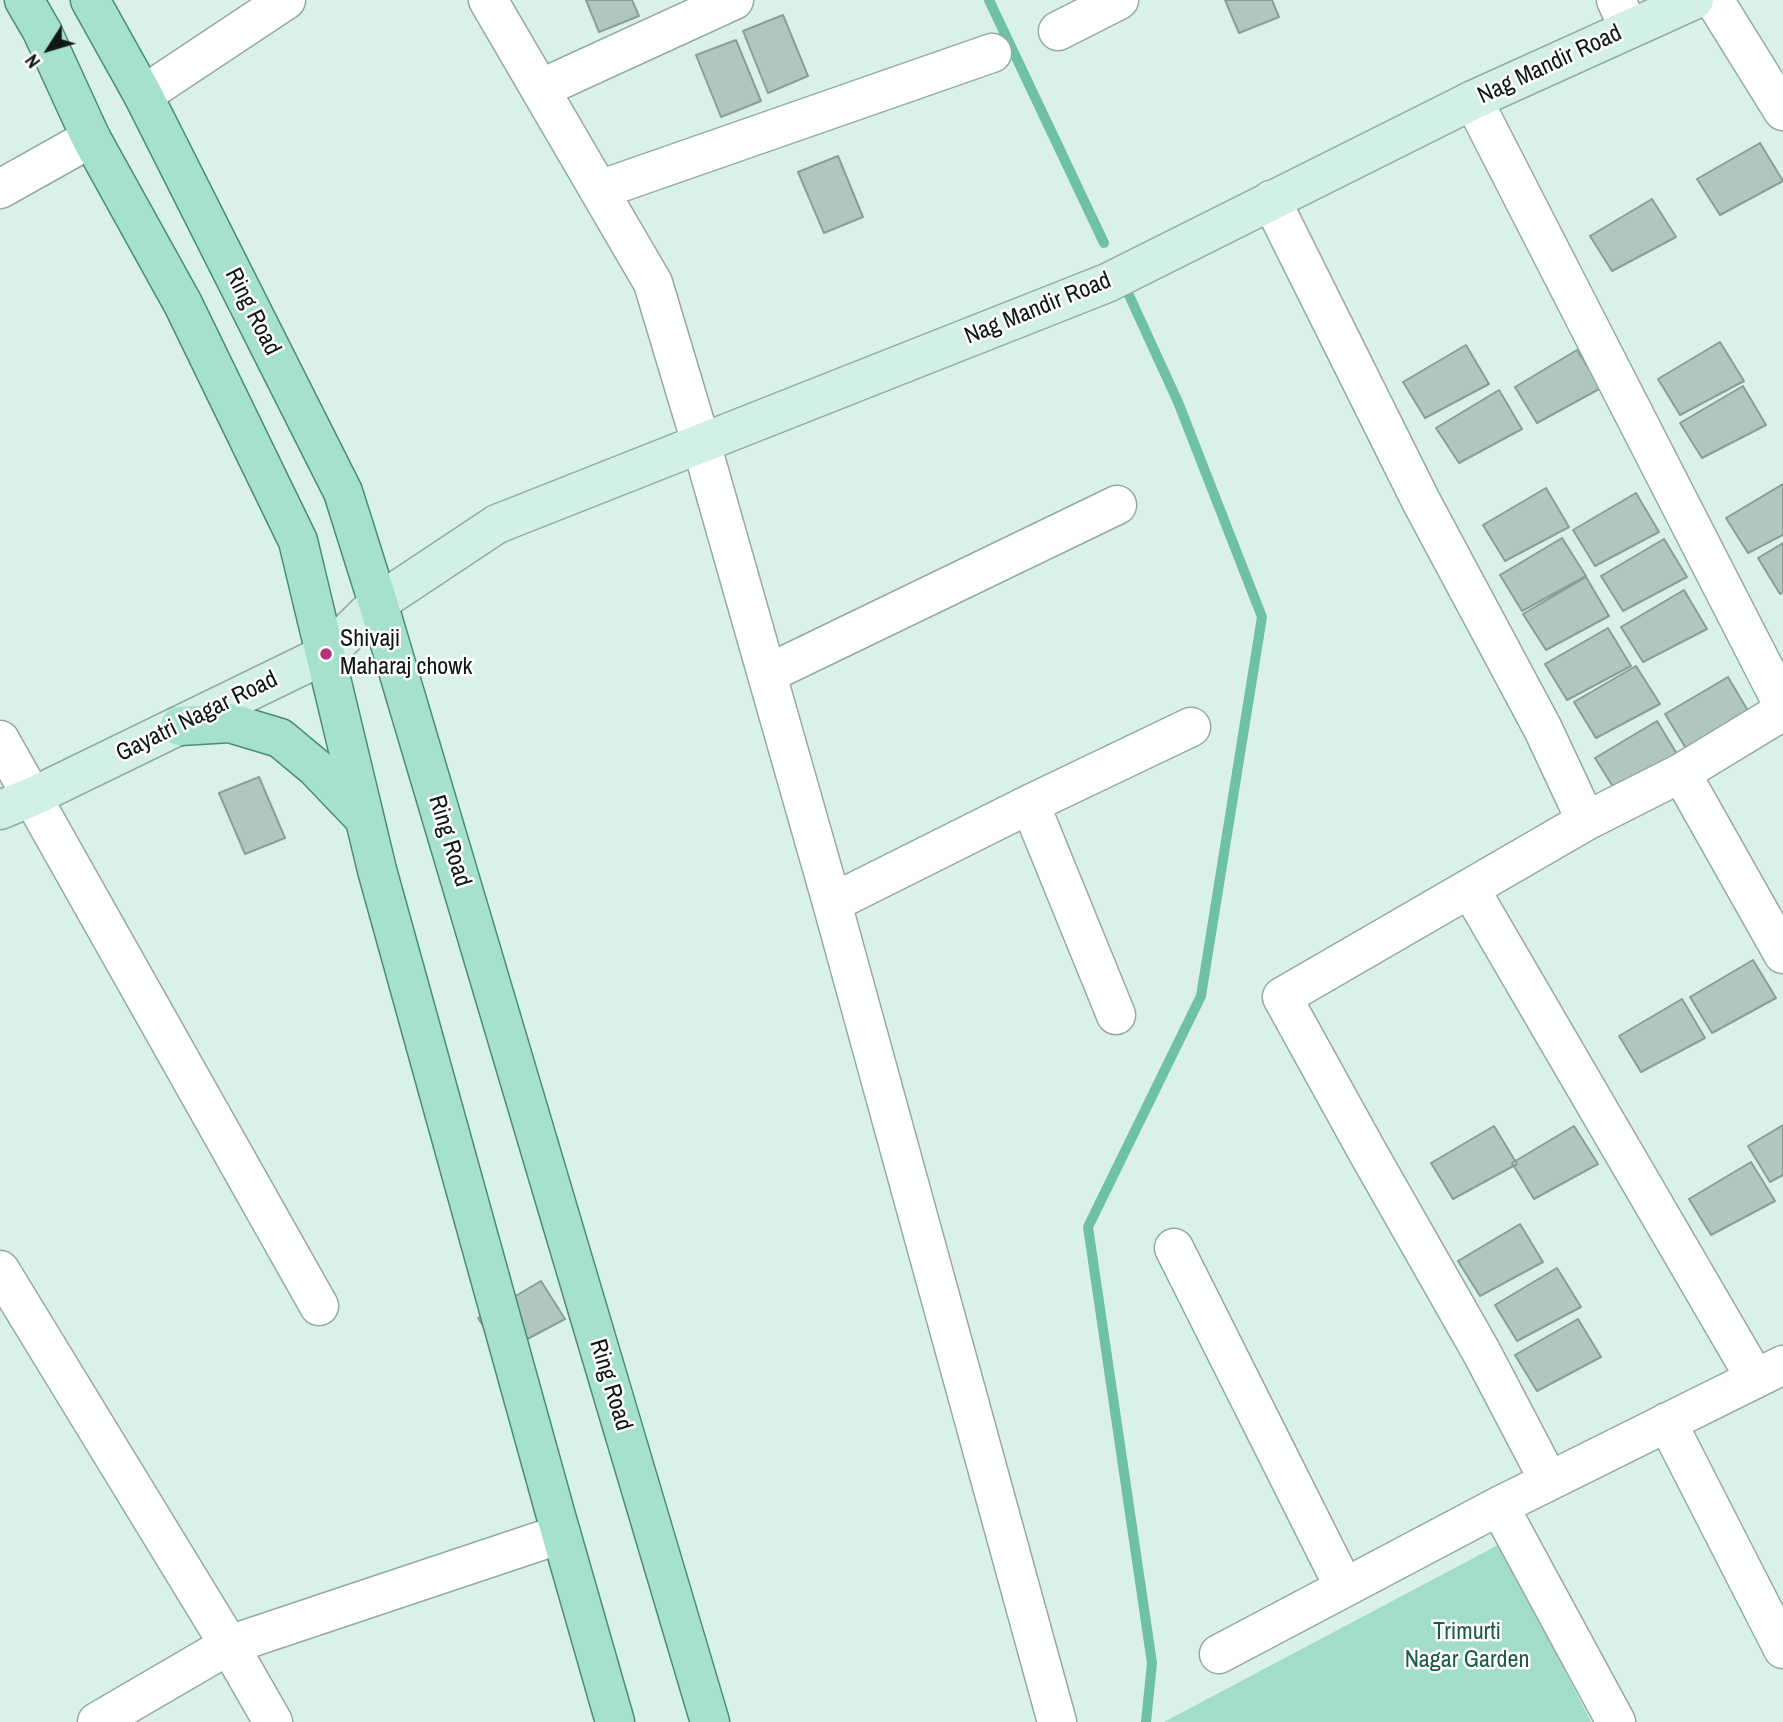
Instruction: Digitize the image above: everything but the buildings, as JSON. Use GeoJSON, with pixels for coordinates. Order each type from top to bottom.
{"type":"FeatureCollection","features":[{"type":"Feature","properties":{"kind":"main road"},"geometry":{"type":"LineString","coordinates":[[24,0],[42,32],[91,138],[183,304],[298,541],[362,816],[615,1722]]}},
{"type":"Feature","properties":{"kind":"main road","name":"Ring Road"},"geometry":{"type":"LineString","coordinates":[[90,0],[143,95],[343,492],[710,1722]]}},
{"type":"Feature","properties":{"kind":"main road"},"geometry":{"type":"LineString","coordinates":[[180,726],[230,723],[279,738],[316,768],[362,816]]}},
{"type":"Feature","properties":{"kind":"street"},"geometry":{"type":"LineString","coordinates":[[143,95],[286,0]]}},
{"type":"Feature","properties":{"kind":"street"},"geometry":{"type":"LineString","coordinates":[[488,0],[653,283],[832,903],[1057,1722]]}},
{"type":"Feature","properties":{"kind":"street"},"geometry":{"type":"LineString","coordinates":[[540,89],[734,0]]}},
{"type":"Feature","properties":{"kind":"street"},"geometry":{"type":"LineString","coordinates":[[1058,31],[1119,0]]}},
{"type":"Feature","properties":{"kind":"street","name":"Nag Mandir Road"},"geometry":{"type":"LineString","coordinates":[[378,603],[497,524],[1107,283],[1472,100],[1623,14],[1694,0]]}},
{"type":"Feature","properties":{"kind":"street"},"geometry":{"type":"LineString","coordinates":[[1714,0],[1783,111]]}},
{"type":"Feature","properties":{"kind":"street"},"geometry":{"type":"LineString","coordinates":[[599,190],[992,53]]}},
{"type":"Feature","properties":{"kind":"street"},"geometry":{"type":"LineString","coordinates":[[1472,100],[1783,705]]}},
{"type":"Feature","properties":{"kind":"street"},"geometry":{"type":"LineString","coordinates":[[0,189],[91,138]]}},
{"type":"Feature","properties":{"kind":"street"},"geometry":{"type":"LineString","coordinates":[[1271,200],[1421,501],[1543,729],[1586,821]]}},
{"type":"Feature","properties":{"kind":"street"},"geometry":{"type":"LineString","coordinates":[[767,674],[1117,505]]}},
{"type":"Feature","properties":{"kind":"street","name":"Gayatri Nagar Road"},"geometry":{"type":"LineString","coordinates":[[17,803],[326,654],[378,603]]}},
{"type":"Feature","properties":{"kind":"street"},"geometry":{"type":"LineString","coordinates":[[1549,1481],[1482,1353],[1282,997],[1586,821],[1681,772],[1783,711]]}},
{"type":"Feature","properties":{"kind":"street"},"geometry":{"type":"LineString","coordinates":[[832,903],[1191,727]]}},
{"type":"Feature","properties":{"kind":"street"},"geometry":{"type":"LineString","coordinates":[[0,740],[17,803],[319,1306]]}},
{"type":"Feature","properties":{"kind":"street"},"geometry":{"type":"LineString","coordinates":[[1681,772],[1783,954]]}},
{"type":"Feature","properties":{"kind":"street"},"geometry":{"type":"LineString","coordinates":[[1030,804],[1116,1015]]}},
{"type":"Feature","properties":{"kind":"street"},"geometry":{"type":"LineString","coordinates":[[1219,1654],[1499,1506],[1769,1371],[1470,889]]}},
{"type":"Feature","properties":{"kind":"street"},"geometry":{"type":"LineString","coordinates":[[1174,1248],[1344,1587]]}},
{"type":"Feature","properties":{"kind":"street"},"geometry":{"type":"LineString","coordinates":[[0,1270],[229,1645],[273,1722]]}},
{"type":"Feature","properties":{"kind":"street"},"geometry":{"type":"LineString","coordinates":[[1667,1422],[1783,1649]]}},
{"type":"Feature","properties":{"kind":"street"},"geometry":{"type":"LineString","coordinates":[[1499,1506],[1616,1722]]}},
{"type":"Feature","properties":{"kind":"street"},"geometry":{"type":"LineString","coordinates":[[97,1722],[229,1645],[561,1535]]}},
{"type":"Feature","properties":{"kind":"green space","name":"Trimurti Nagar Garden"},"geometry":{"type":"Polygon","coordinates":[[[1500,1544],[1591,1722],[1164,1722],[1500,1544]]]}},
{"type":"Feature","properties":{"kind":"waterway"},"geometry":{"type":"LineString","coordinates":[[989,0],[1104,243]]}},
{"type":"Feature","properties":{"kind":"waterway"},"geometry":{"type":"LineString","coordinates":[[1128,293],[1178,402],[1262,617],[1201,996],[1088,1227],[1152,1663],[1146,1722]]}},
{"type":"Feature","properties":{"kind":"place","name":"Shivaji Maharaj chowk"},"geometry":{"type":"Point","coordinates":[326,654]}}]}
